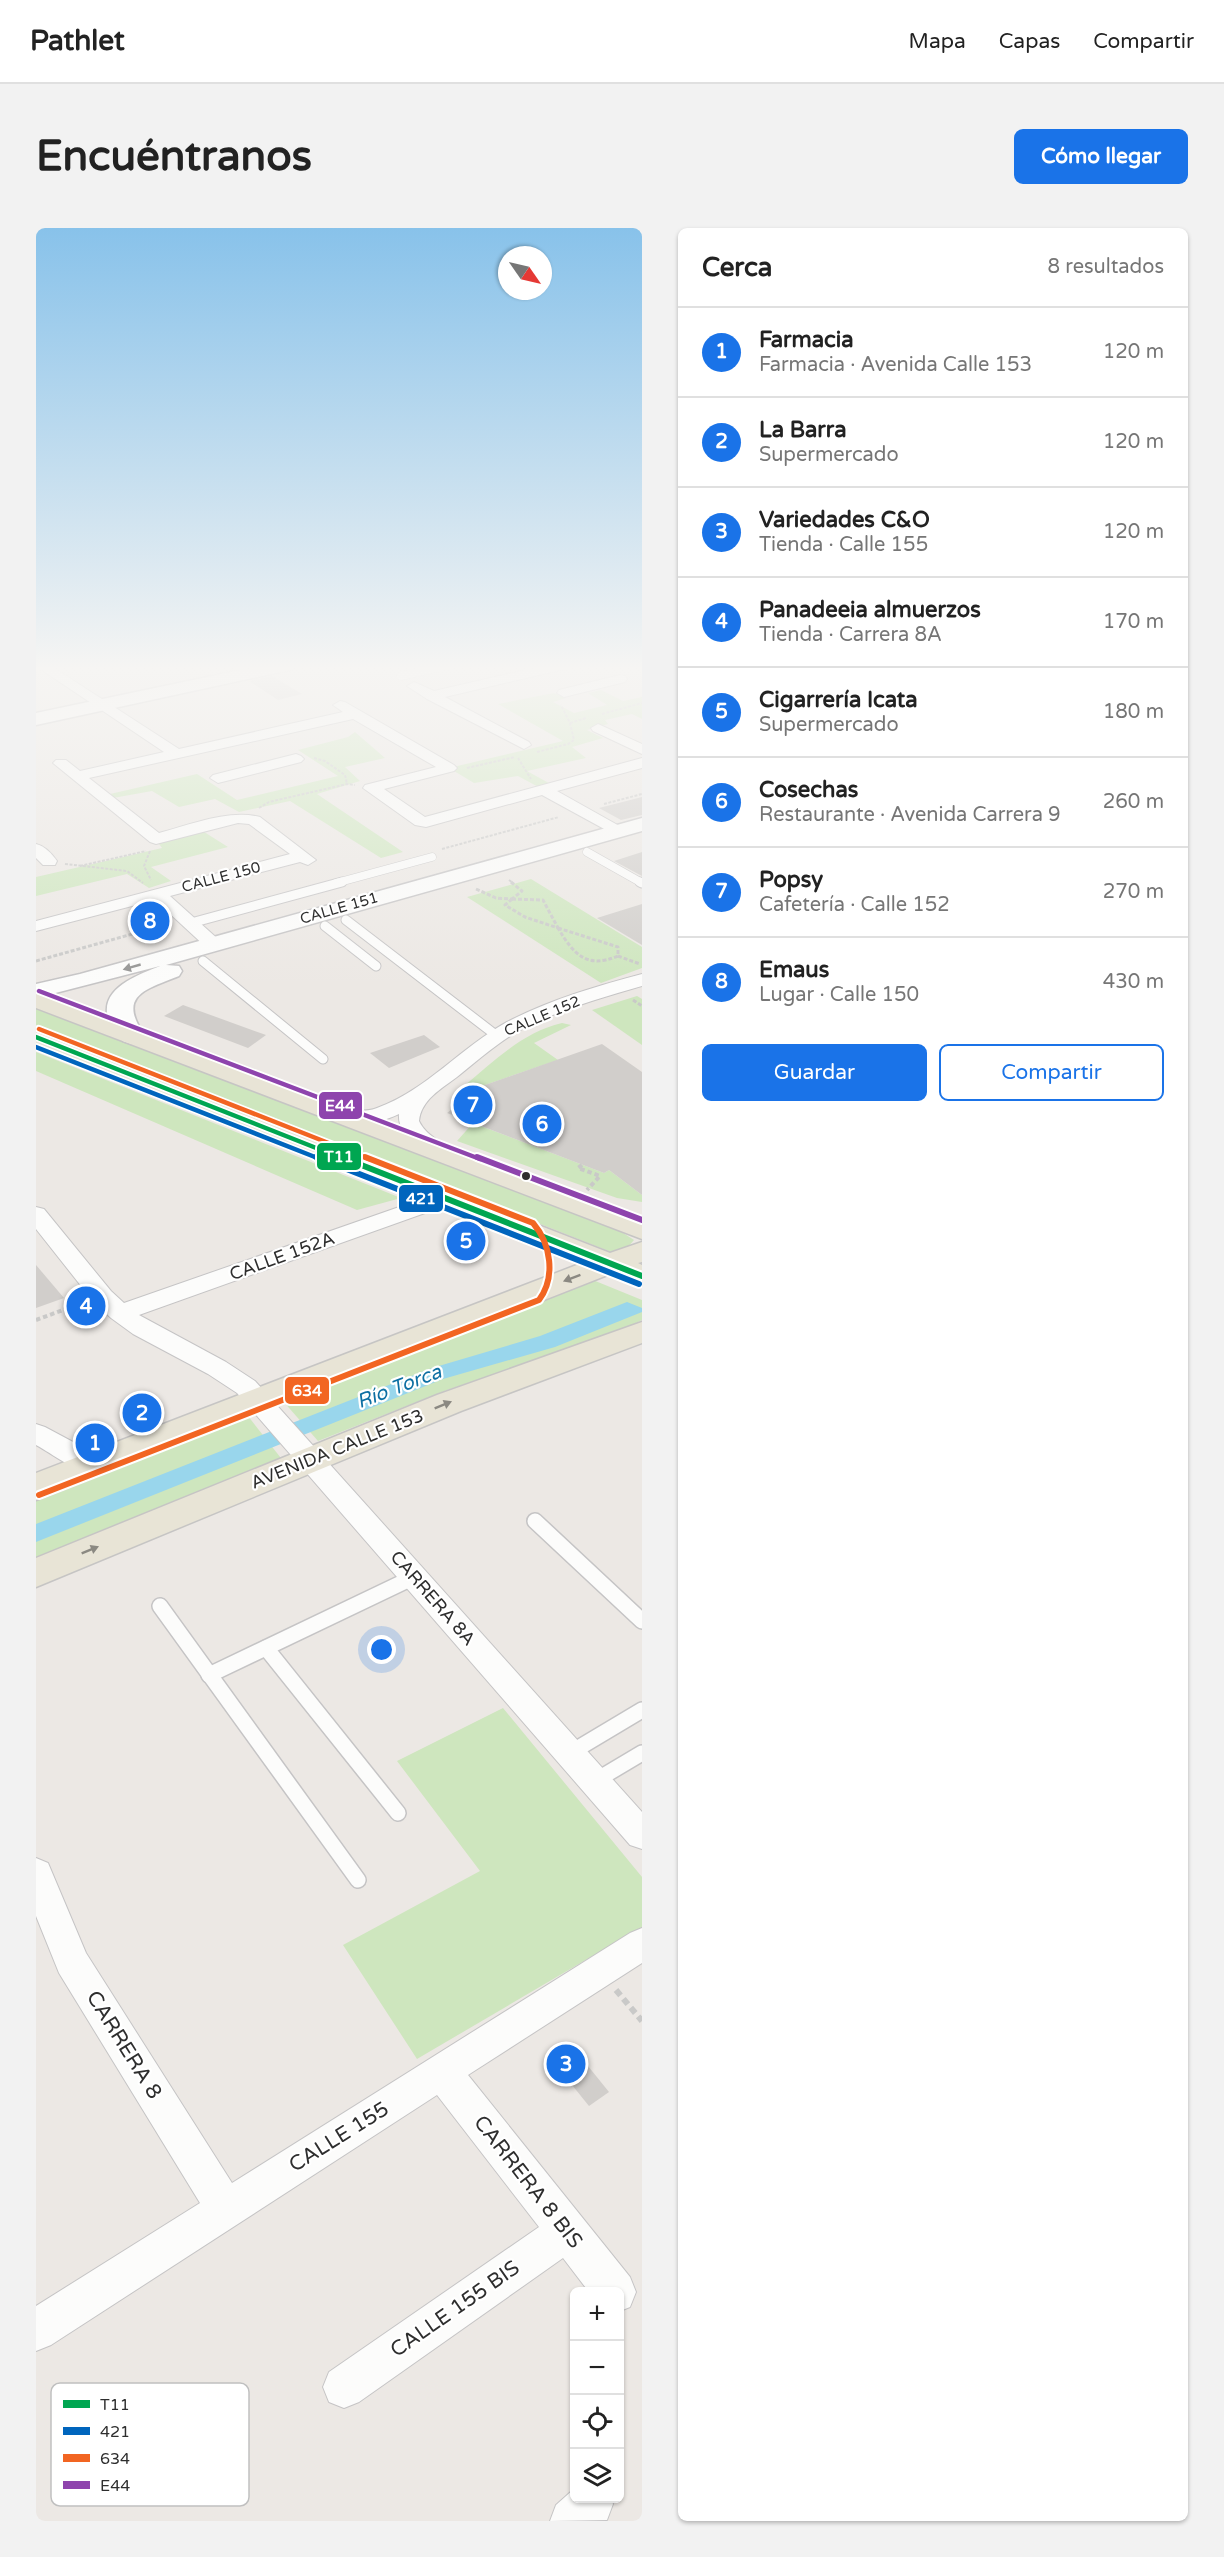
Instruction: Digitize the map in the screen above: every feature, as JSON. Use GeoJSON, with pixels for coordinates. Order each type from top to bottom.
{"type":"FeatureCollection","features":[{"type":"Feature","properties":{"kind":"main road"},"geometry":{"type":"LineString","coordinates":[[36,999],[438,1151],[642,1215]]}},
{"type":"Feature","properties":{"kind":"main road"},"geometry":{"type":"LineString","coordinates":[[36,1037],[642,1276]]}},
{"type":"Feature","properties":{"kind":"main road"},"geometry":{"type":"LineString","coordinates":[[580,1197],[642,1230]]}},
{"type":"Feature","properties":{"kind":"main road"},"geometry":{"type":"LineString","coordinates":[[529,1231],[540,1255],[541,1266],[535,1292]]}},
{"type":"Feature","properties":{"kind":"main road"},"geometry":{"type":"LineString","coordinates":[[36,1487],[225,1413],[267,1409],[535,1292],[642,1251]]}},
{"type":"Feature","properties":{"kind":"main road","name":"AVENIDA CALLE 153"},"geometry":{"type":"LineString","coordinates":[[36,1573],[305,1453],[488,1387],[571,1360],[642,1332]]}},
{"type":"Feature","properties":{"kind":"street"},"geometry":{"type":"LineString","coordinates":[[74,773],[156,839],[238,818],[247,818]]}},
{"type":"Feature","properties":{"kind":"street"},"geometry":{"type":"LineString","coordinates":[[78,776],[92,773]]}},
{"type":"Feature","properties":{"kind":"street"},"geometry":{"type":"LineString","coordinates":[[218,778],[239,773]]}},
{"type":"Feature","properties":{"kind":"street"},"geometry":{"type":"LineString","coordinates":[[371,788],[429,773]]}},
{"type":"Feature","properties":{"kind":"street"},"geometry":{"type":"LineString","coordinates":[[371,788],[421,822],[426,822],[606,773]]}},
{"type":"Feature","properties":{"kind":"street"},"geometry":{"type":"LineString","coordinates":[[544,790],[616,831]]}},
{"type":"Feature","properties":{"kind":"street","name":"CALLE 150"},"geometry":{"type":"LineString","coordinates":[[36,926],[305,858],[254,820],[247,818]]}},
{"type":"Feature","properties":{"kind":"street","name":"CALLE 151"},"geometry":{"type":"LineString","coordinates":[[132,1036],[118,1013],[119,1006],[128,993],[208,952],[642,824]]}},
{"type":"Feature","properties":{"kind":"street","name":"CALLE 151"},"geometry":{"type":"LineString","coordinates":[[36,991],[335,923],[642,836]]}},
{"type":"Feature","properties":{"kind":"street"},"geometry":{"type":"LineString","coordinates":[[158,894],[191,923],[208,952]]}},
{"type":"Feature","properties":{"kind":"street"},"geometry":{"type":"LineString","coordinates":[[85,980],[78,992],[81,996],[98,1000],[146,982]]}},
{"type":"Feature","properties":{"kind":"street","name":"CALLE 152"},"geometry":{"type":"LineString","coordinates":[[348,1117],[363,1119],[377,1117],[423,1093],[496,1036],[528,1019],[560,1006],[642,980]]}},
{"type":"Feature","properties":{"kind":"street","name":"CALLE 152"},"geometry":{"type":"LineString","coordinates":[[423,1093],[410,1108],[408,1116],[410,1125],[415,1135],[424,1144],[438,1151]]}},
{"type":"Feature","properties":{"kind":"street","name":"CALLE 152A"},"geometry":{"type":"LineString","coordinates":[[120,1313],[445,1198]]}},
{"type":"Feature","properties":{"kind":"street","name":"CARRERA 8A"},"geometry":{"type":"LineString","coordinates":[[41,1227],[120,1313],[246,1387],[642,1835]]}},
{"type":"Feature","properties":{"kind":"street"},"geometry":{"type":"LineString","coordinates":[[217,1368],[230,1389],[230,1402],[225,1413]]}},
{"type":"Feature","properties":{"kind":"street"},"geometry":{"type":"LineString","coordinates":[[36,1433],[93,1465]]}},
{"type":"Feature","properties":{"kind":"street","name":"CARRERA 8"},"geometry":{"type":"LineString","coordinates":[[37,1879],[72,1962],[226,2209]]}},
{"type":"Feature","properties":{"kind":"street","name":"CALLE 155"},"geometry":{"type":"LineString","coordinates":[[36,2330],[642,1944]]}},
{"type":"Feature","properties":{"kind":"street","name":"CARRERA 8 BIS"},"geometry":{"type":"LineString","coordinates":[[442,2072],[611,2287]]}},
{"type":"Feature","properties":{"kind":"street","name":"CALLE 155 BIS"},"geometry":{"type":"LineString","coordinates":[[344,2387],[567,2231]]}},
{"type":"Feature","properties":{"kind":"lane"},"geometry":{"type":"LineString","coordinates":[[587,852],[642,883]]}},
{"type":"Feature","properties":{"kind":"lane"},"geometry":{"type":"LineString","coordinates":[[191,923],[432,856]]}},
{"type":"Feature","properties":{"kind":"lane"},"geometry":{"type":"LineString","coordinates":[[335,923],[376,966]]}},
{"type":"Feature","properties":{"kind":"lane"},"geometry":{"type":"LineString","coordinates":[[335,923],[496,1036]]}},
{"type":"Feature","properties":{"kind":"lane"},"geometry":{"type":"LineString","coordinates":[[208,952],[214,972],[323,1059]]}},
{"type":"Feature","properties":{"kind":"lane"},"geometry":{"type":"LineString","coordinates":[[535,1521],[642,1621]]}},
{"type":"Feature","properties":{"kind":"lane"},"geometry":{"type":"LineString","coordinates":[[209,1675],[414,1577]]}},
{"type":"Feature","properties":{"kind":"lane"},"geometry":{"type":"LineString","coordinates":[[159,1606],[358,1880]]}},
{"type":"Feature","properties":{"kind":"lane"},"geometry":{"type":"LineString","coordinates":[[266,1648],[398,1813]]}},
{"type":"Feature","properties":{"kind":"lane"},"geometry":{"type":"LineString","coordinates":[[570,1753],[642,1710]]}},
{"type":"Feature","properties":{"kind":"lane"},"geometry":{"type":"LineString","coordinates":[[595,1781],[642,1753]]}},
{"type":"Feature","properties":{"kind":"path"},"geometry":{"type":"LineString","coordinates":[[342,773],[347,783]]}},
{"type":"Feature","properties":{"kind":"path"},"geometry":{"type":"LineString","coordinates":[[527,773],[532,781],[544,790]]}},
{"type":"Feature","properties":{"kind":"path"},"geometry":{"type":"LineString","coordinates":[[247,818],[269,802],[347,783],[371,788]]}},
{"type":"Feature","properties":{"kind":"path"},"geometry":{"type":"LineString","coordinates":[[76,867],[151,849],[144,866],[158,894]]}},
{"type":"Feature","properties":{"kind":"path"},"geometry":{"type":"LineString","coordinates":[[42,855],[76,867],[127,871],[158,894]]}},
{"type":"Feature","properties":{"kind":"path"},"geometry":{"type":"LineString","coordinates":[[508,880],[522,891],[505,905],[511,912],[618,947],[618,956]]}},
{"type":"Feature","properties":{"kind":"path"},"geometry":{"type":"LineString","coordinates":[[475,889],[498,898],[529,896],[543,900],[576,956],[592,963],[608,962],[618,956]]}},
{"type":"Feature","properties":{"kind":"path"},"geometry":{"type":"LineString","coordinates":[[618,956],[642,965]]}},
{"type":"Feature","properties":{"kind":"path"},"geometry":{"type":"LineString","coordinates":[[580,1197],[600,1176],[578,1168],[582,1165]]}},
{"type":"Feature","properties":{"kind":"path"},"geometry":{"type":"LineString","coordinates":[[36,1320],[102,1296]]}},
{"type":"Feature","properties":{"kind":"path"},"geometry":{"type":"LineString","coordinates":[[601,1971],[642,2021]]}},
{"type":"Feature","properties":{"kind":"green space"},"geometry":{"type":"Polygon","coordinates":[[[333,773],[351,773],[360,781],[317,794],[403,852],[381,858],[290,801],[239,812],[215,799],[179,807],[152,791],[113,798],[110,794],[197,774],[237,800],[338,776],[333,773]]]}},
{"type":"Feature","properties":{"kind":"green space"},"geometry":{"type":"Polygon","coordinates":[[[457,773],[531,773],[556,787],[544,790],[518,776],[474,783],[457,773]]]}},
{"type":"Feature","properties":{"kind":"green space"},"geometry":{"type":"Polygon","coordinates":[[[201,830],[228,847],[151,867],[171,881],[149,888],[127,874],[36,896],[36,877],[162,848],[157,841],[201,830]]]}},
{"type":"Feature","properties":{"kind":"green space"},"geometry":{"type":"Polygon","coordinates":[[[531,879],[642,947],[642,968],[601,983],[467,897],[531,879]]]}},
{"type":"Feature","properties":{"kind":"green space"},"geometry":{"type":"Polygon","coordinates":[[[637,996],[642,999],[642,1045],[592,1010],[637,996]]]}},
{"type":"Feature","properties":{"kind":"green space"},"geometry":{"type":"Polygon","coordinates":[[[36,1003],[617,1229],[634,1240],[627,1248],[611,1252],[36,1025],[36,1003]]]}},
{"type":"Feature","properties":{"kind":"green space"},"geometry":{"type":"Polygon","coordinates":[[[562,1023],[571,1025],[534,1043],[558,1060],[482,1086],[464,1086],[522,1040],[562,1023]]]}},
{"type":"Feature","properties":{"kind":"green space"},"geometry":{"type":"Polygon","coordinates":[[[36,1052],[401,1198],[357,1210],[36,1071],[36,1052]]]}},
{"type":"Feature","properties":{"kind":"green space"},"geometry":{"type":"Polygon","coordinates":[[[473,1123],[604,1173],[609,1170],[642,1195],[642,1202],[617,1198],[457,1141],[473,1123]]]}},
{"type":"Feature","properties":{"kind":"green space"},"geometry":{"type":"Polygon","coordinates":[[[588,1278],[642,1300],[642,1320],[607,1337],[447,1390],[318,1441],[283,1401],[588,1278]]]}},
{"type":"Feature","properties":{"kind":"green space"},"geometry":{"type":"Polygon","coordinates":[[[248,1416],[284,1462],[36,1564],[36,1498],[248,1416]]]}},
{"type":"Feature","properties":{"kind":"green space"},"geometry":{"type":"Polygon","coordinates":[[[503,1708],[642,1877],[642,1927],[417,2059],[343,1945],[480,1871],[397,1761],[503,1708]]]}},
{"type":"Feature","properties":{"kind":"water","name":"Río Torca"},"geometry":{"type":"Polygon","coordinates":[[[627,1302],[642,1308],[642,1312],[555,1347],[443,1379],[36,1542],[36,1524],[432,1368],[540,1336],[627,1302]]]}},
{"type":"Feature","properties":{"kind":"building"},"geometry":{"type":"Polygon","coordinates":[[[642,797],[642,815],[621,820],[599,808],[642,797]]]}},
{"type":"Feature","properties":{"kind":"building"},"geometry":{"type":"Polygon","coordinates":[[[642,852],[642,876],[614,861],[642,852]]]}},
{"type":"Feature","properties":{"kind":"building"},"geometry":{"type":"Polygon","coordinates":[[[642,904],[642,945],[597,918],[642,904]]]}},
{"type":"Feature","properties":{"kind":"building"},"geometry":{"type":"Polygon","coordinates":[[[183,1005],[266,1035],[248,1048],[164,1016],[183,1005]]]}},
{"type":"Feature","properties":{"kind":"building"},"geometry":{"type":"Polygon","coordinates":[[[424,1035],[440,1047],[389,1068],[370,1053],[424,1035]]]}},
{"type":"Feature","properties":{"kind":"building"},"geometry":{"type":"Polygon","coordinates":[[[602,1044],[642,1072],[642,1195],[609,1170],[604,1173],[447,1113],[482,1086],[602,1044]]]}},
{"type":"Feature","properties":{"kind":"building"},"geometry":{"type":"Polygon","coordinates":[[[36,1265],[64,1298],[36,1308],[36,1265]]]}},
{"type":"Feature","properties":{"kind":"building"},"geometry":{"type":"Polygon","coordinates":[[[575,2050],[609,2092],[589,2106],[555,2064],[575,2050]]]}},
{"type":"Feature","properties":{"kind":"transit line","name":"E44"},"geometry":{"type":"LineString","coordinates":[[39,991],[642,1220]]}},
{"type":"Feature","properties":{"kind":"transit line","name":"634"},"geometry":{"type":"LineString","coordinates":[[39,1029],[533,1223],[544,1239],[549,1273],[545,1293],[539,1300],[39,1495]]}},
{"type":"Feature","properties":{"kind":"transit line","name":"T11"},"geometry":{"type":"LineString","coordinates":[[36,1037],[642,1276]]}},
{"type":"Feature","properties":{"kind":"transit line","name":"421"},"geometry":{"type":"LineString","coordinates":[[36,1047],[639,1284]]}},
{"type":"Feature","properties":{"kind":"place","name":"Emaus"},"geometry":{"type":"Point","coordinates":[150,921]}},
{"type":"Feature","properties":{"kind":"place","name":"Popsy"},"geometry":{"type":"Point","coordinates":[473,1105]}},
{"type":"Feature","properties":{"kind":"place","name":"Cosechas"},"geometry":{"type":"Point","coordinates":[542,1124]}},
{"type":"Feature","properties":{"kind":"place","name":"Cigarrería Icata"},"geometry":{"type":"Point","coordinates":[466,1241]}},
{"type":"Feature","properties":{"kind":"place","name":"Panadeeia almuerzos"},"geometry":{"type":"Point","coordinates":[86,1306]}},
{"type":"Feature","properties":{"kind":"place","name":"La Barra"},"geometry":{"type":"Point","coordinates":[142,1413]}},
{"type":"Feature","properties":{"kind":"place","name":"Farmacia"},"geometry":{"type":"Point","coordinates":[95,1443]}},
{"type":"Feature","properties":{"kind":"place","name":"Variedades C&O"},"geometry":{"type":"Point","coordinates":[566,2064]}}]}
